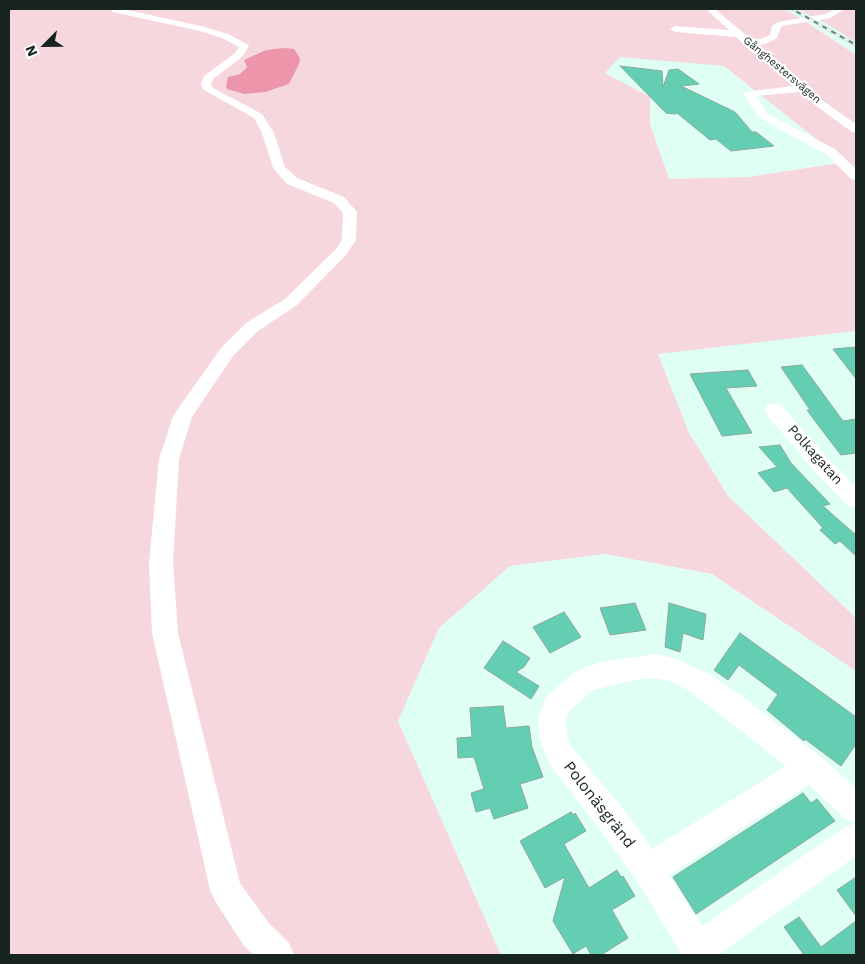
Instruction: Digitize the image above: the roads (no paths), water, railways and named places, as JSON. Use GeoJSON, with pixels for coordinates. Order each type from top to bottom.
{"type":"FeatureCollection","features":[{"type":"Feature","properties":{"kind":"street"},"geometry":{"type":"LineString","coordinates":[[113,9],[202,29],[232,39],[244,46],[239,55],[208,78],[206,85],[209,90],[258,116],[268,133],[279,168],[292,181],[339,200],[350,212],[349,240],[341,252],[291,302],[252,327],[227,352],[183,416],[170,459],[161,563],[165,633],[226,890],[256,934],[277,955]]}},
{"type":"Feature","properties":{"kind":"street","name":"Gånghestersvägen"},"geometry":{"type":"LineString","coordinates":[[710,9],[802,88],[856,128]]}},
{"type":"Feature","properties":{"kind":"street"},"geometry":{"type":"LineString","coordinates":[[749,43],[763,42],[774,36],[777,26],[781,24],[827,16],[841,9]]}},
{"type":"Feature","properties":{"kind":"street"},"geometry":{"type":"LineString","coordinates":[[675,29],[739,34]]}},
{"type":"Feature","properties":{"kind":"street"},"geometry":{"type":"LineString","coordinates":[[802,88],[749,94],[764,116],[831,152],[856,176]]}},
{"type":"Feature","properties":{"kind":"street","name":"Polkagatan"},"geometry":{"type":"LineString","coordinates":[[774,410],[824,468],[856,500]]}},
{"type":"Feature","properties":{"kind":"street","name":"Polonäsgränd"},"geometry":{"type":"LineString","coordinates":[[856,808],[811,767],[726,701],[697,681],[676,671],[656,666],[635,668],[600,675],[584,681],[557,704],[552,719],[553,737],[560,755],[616,825],[648,870],[699,952],[856,838]]}},
{"type":"Feature","properties":{"kind":"street"},"geometry":{"type":"LineString","coordinates":[[648,870],[811,767]]}},
{"type":"Feature","properties":{"kind":"railway"},"geometry":{"type":"LineString","coordinates":[[792,9],[856,45]]}}]}
